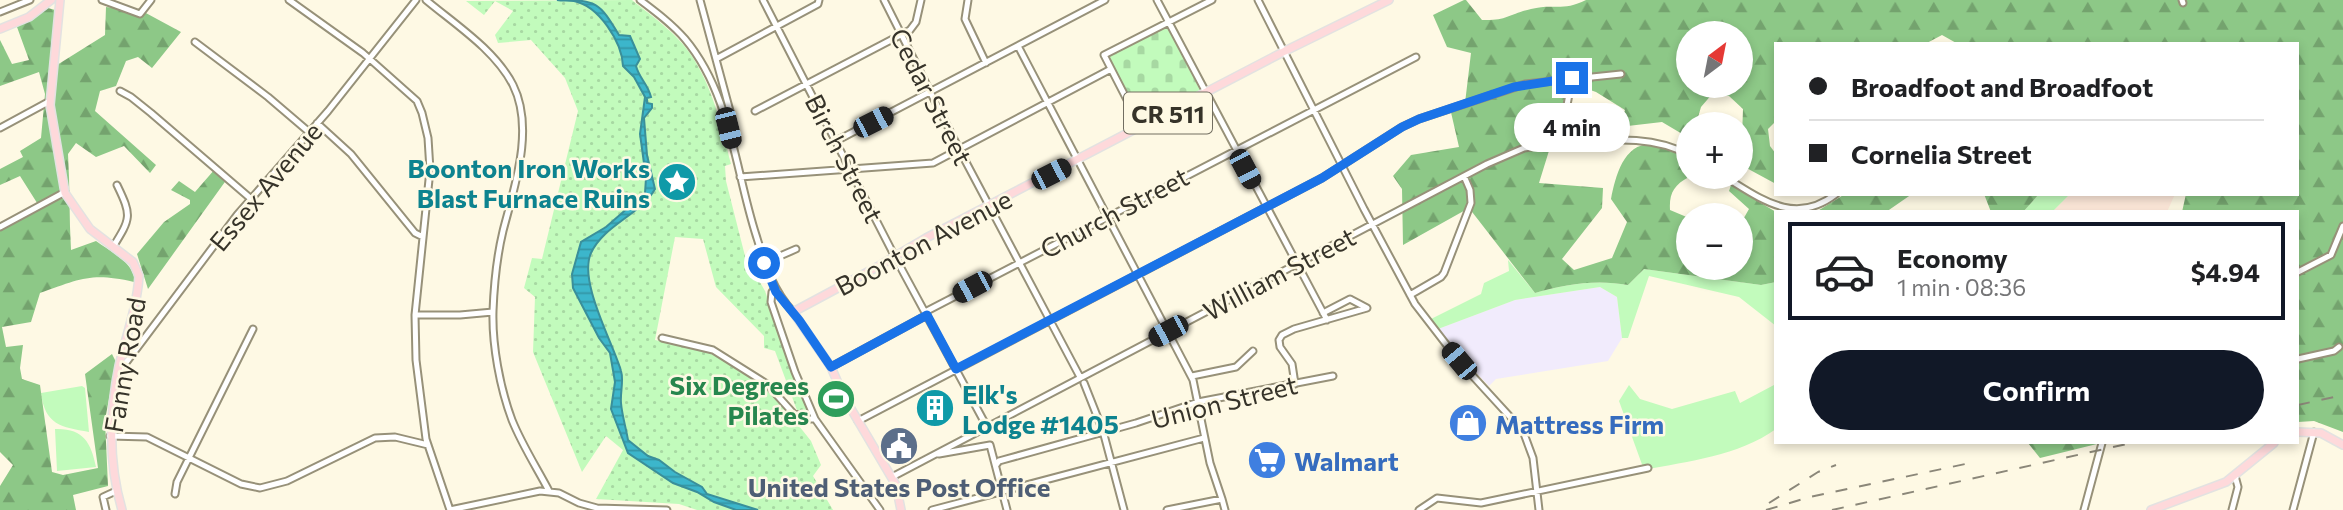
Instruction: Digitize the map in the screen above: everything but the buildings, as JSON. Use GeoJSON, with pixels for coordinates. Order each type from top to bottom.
{"type":"FeatureCollection","features":[{"type":"Feature","properties":{"kind":"main road"},"geometry":{"type":"LineString","coordinates":[[0,29],[29,17],[51,0]]}},
{"type":"Feature","properties":{"kind":"main road","name":"Fanny Road"},"geometry":{"type":"LineString","coordinates":[[60,0],[50,101],[65,192],[90,229],[132,262],[139,276],[118,374],[110,436],[111,462],[122,510]]}},
{"type":"Feature","properties":{"kind":"main road","name":"Boonton Avenue"},"geometry":{"type":"LineString","coordinates":[[793,312],[1285,51],[1389,0]]}},
{"type":"Feature","properties":{"kind":"main road"},"geometry":{"type":"LineString","coordinates":[[793,312],[831,367],[844,397],[900,493],[901,510]]}},
{"type":"Feature","properties":{"kind":"main road"},"geometry":{"type":"LineString","coordinates":[[2299,432],[2314,431],[2343,445]]}},
{"type":"Feature","properties":{"kind":"main road"},"geometry":{"type":"LineString","coordinates":[[2151,510],[2217,486],[2235,476],[2273,444]]}},
{"type":"Feature","properties":{"kind":"street"},"geometry":{"type":"LineString","coordinates":[[0,12],[30,0]]}},
{"type":"Feature","properties":{"kind":"street"},"geometry":{"type":"LineString","coordinates":[[102,0],[140,14],[151,0]]}},
{"type":"Feature","properties":{"kind":"street"},"geometry":{"type":"LineString","coordinates":[[289,0],[370,59],[417,102],[422,113],[428,138],[430,170],[415,315],[416,360],[428,445],[450,510],[534,491],[559,493],[597,508],[667,510]]}},
{"type":"Feature","properties":{"kind":"street","name":"Essex Avenue"},"geometry":{"type":"LineString","coordinates":[[118,374],[250,198],[309,132],[416,0]]}},
{"type":"Feature","properties":{"kind":"street"},"geometry":{"type":"LineString","coordinates":[[426,0],[503,68],[514,87],[520,108],[520,150],[502,234],[493,312],[500,374],[512,421],[549,491]]}},
{"type":"Feature","properties":{"kind":"street"},"geometry":{"type":"LineString","coordinates":[[640,0],[670,24],[692,49],[708,74],[728,128],[764,263],[775,289],[793,312]]}},
{"type":"Feature","properties":{"kind":"street"},"geometry":{"type":"LineString","coordinates":[[700,0],[730,111],[728,128]]}},
{"type":"Feature","properties":{"kind":"street","name":"Birch Street"},"geometry":{"type":"LineString","coordinates":[[763,0],[986,427]]}},
{"type":"Feature","properties":{"kind":"street"},"geometry":{"type":"LineString","coordinates":[[716,59],[818,4],[819,0]]}},
{"type":"Feature","properties":{"kind":"street","name":"Cedar Street"},"geometry":{"type":"LineString","coordinates":[[884,0],[929,92],[1082,380],[1103,431],[1124,510]]}},
{"type":"Feature","properties":{"kind":"street"},"geometry":{"type":"LineString","coordinates":[[755,111],[900,35],[916,22],[922,0]]}},
{"type":"Feature","properties":{"kind":"street"},"geometry":{"type":"LineString","coordinates":[[968,0],[964,19],[986,63]]}},
{"type":"Feature","properties":{"kind":"street"},"geometry":{"type":"LineString","coordinates":[[836,141],[1105,0]]}},
{"type":"Feature","properties":{"kind":"street"},"geometry":{"type":"LineString","coordinates":[[1157,0],[1327,320]]}},
{"type":"Feature","properties":{"kind":"street"},"geometry":{"type":"LineString","coordinates":[[1141,127],[1104,55],[1212,0]]}},
{"type":"Feature","properties":{"kind":"street"},"geometry":{"type":"LineString","coordinates":[[1258,0],[1410,295],[1446,346],[1523,431],[1532,453],[1539,510]]}},
{"type":"Feature","properties":{"kind":"street"},"geometry":{"type":"LineString","coordinates":[[195,42],[309,132]]}},
{"type":"Feature","properties":{"kind":"street"},"geometry":{"type":"LineString","coordinates":[[1018,46],[1192,376],[1210,463],[1225,510]]}},
{"type":"Feature","properties":{"kind":"street","name":"Church Street"},"geometry":{"type":"LineString","coordinates":[[831,367],[1018,262],[1416,57]]}},
{"type":"Feature","properties":{"kind":"street"},"geometry":{"type":"LineString","coordinates":[[740,177],[933,163],[1111,69]]}},
{"type":"Feature","properties":{"kind":"street"},"geometry":{"type":"LineString","coordinates":[[858,421],[1342,166],[1402,127],[1431,114],[1514,87],[1621,74]]}},
{"type":"Feature","properties":{"kind":"street"},"geometry":{"type":"LineString","coordinates":[[1560,143],[1572,78]]}},
{"type":"Feature","properties":{"kind":"street"},"geometry":{"type":"LineString","coordinates":[[120,91],[141,105],[250,198]]}},
{"type":"Feature","properties":{"kind":"street"},"geometry":{"type":"LineString","coordinates":[[0,128],[50,101]]}},
{"type":"Feature","properties":{"kind":"street"},"geometry":{"type":"LineString","coordinates":[[317,122],[351,154],[415,233],[422,237]]}},
{"type":"Feature","properties":{"kind":"street","name":"William Street"},"geometry":{"type":"LineString","coordinates":[[891,477],[1082,380],[1168,331],[1513,152],[1560,143],[1640,140],[1676,150]]}},
{"type":"Feature","properties":{"kind":"street"},"geometry":{"type":"LineString","coordinates":[[1410,295],[1444,273],[1471,203],[1470,190],[1464,176]]}},
{"type":"Feature","properties":{"kind":"street"},"geometry":{"type":"LineString","coordinates":[[113,247],[128,218],[128,207],[117,185]]}},
{"type":"Feature","properties":{"kind":"street"},"geometry":{"type":"LineString","coordinates":[[1745,189],[1765,201],[1787,208],[1800,209],[1817,205],[1833,196]]}},
{"type":"Feature","properties":{"kind":"street"},"geometry":{"type":"LineString","coordinates":[[0,228],[65,192]]}},
{"type":"Feature","properties":{"kind":"street"},"geometry":{"type":"LineString","coordinates":[[2299,271],[2330,254],[2343,226]]}},
{"type":"Feature","properties":{"kind":"street"},"geometry":{"type":"LineString","coordinates":[[764,263],[796,249]]}},
{"type":"Feature","properties":{"kind":"street"},"geometry":{"type":"LineString","coordinates":[[775,289],[770,297],[774,312],[798,381],[815,419],[880,510]]}},
{"type":"Feature","properties":{"kind":"street"},"geometry":{"type":"LineString","coordinates":[[1296,384],[1292,364],[1280,347],[1280,337],[1294,329],[1367,308],[1350,299],[1323,313]]}},
{"type":"Feature","properties":{"kind":"street"},"geometry":{"type":"LineString","coordinates":[[415,315],[493,312]]}},
{"type":"Feature","properties":{"kind":"street"},"geometry":{"type":"LineString","coordinates":[[175,494],[177,482],[253,329]]}},
{"type":"Feature","properties":{"kind":"street"},"geometry":{"type":"LineString","coordinates":[[662,338],[713,350],[767,384],[793,413],[815,419]]}},
{"type":"Feature","properties":{"kind":"street"},"geometry":{"type":"LineString","coordinates":[[2299,359],[2334,351],[2339,347]]}},
{"type":"Feature","properties":{"kind":"street"},"geometry":{"type":"LineString","coordinates":[[1192,376],[1236,367],[1253,351]]}},
{"type":"Feature","properties":{"kind":"street","name":"Union Street"},"geometry":{"type":"LineString","coordinates":[[996,464],[1198,402],[1333,376]]}},
{"type":"Feature","properties":{"kind":"street"},"geometry":{"type":"LineString","coordinates":[[2293,510],[2314,431]]}},
{"type":"Feature","properties":{"kind":"street"},"geometry":{"type":"LineString","coordinates":[[110,436],[147,437],[241,484],[260,488],[287,481],[376,438],[395,437],[428,445]]}},
{"type":"Feature","properties":{"kind":"street"},"geometry":{"type":"LineString","coordinates":[[932,510],[1204,438]]}},
{"type":"Feature","properties":{"kind":"street"},"geometry":{"type":"LineString","coordinates":[[933,455],[987,444],[991,447],[1007,510]]}},
{"type":"Feature","properties":{"kind":"street"},"geometry":{"type":"LineString","coordinates":[[2084,510],[2102,444]]}},
{"type":"Feature","properties":{"kind":"street"},"geometry":{"type":"LineString","coordinates":[[1419,510],[1437,498],[1480,503],[1648,468]]}},
{"type":"Feature","properties":{"kind":"street"},"geometry":{"type":"LineString","coordinates":[[2232,510],[2238,487],[2235,476]]}},
{"type":"Feature","properties":{"kind":"street"},"geometry":{"type":"LineString","coordinates":[[106,510],[103,498],[116,491]]}},
{"type":"Feature","properties":{"kind":"street"},"geometry":{"type":"LineString","coordinates":[[1167,510],[1222,499]]}},
{"type":"Feature","properties":{"kind":"shaded area"},"geometry":{"type":"Polygon","coordinates":[[[2068,196],[2174,196],[2168,210],[2054,210],[2068,196]]]}},
{"type":"Feature","properties":{"kind":"shaded area"},"geometry":{"type":"Polygon","coordinates":[[[1600,287],[1617,297],[1622,338],[1608,361],[1496,379],[1489,386],[1438,329],[1515,300],[1600,287]]]}},
{"type":"Feature","properties":{"kind":"green space"},"geometry":{"type":"Polygon","coordinates":[[[632,0],[682,43],[707,85],[731,164],[725,166],[726,181],[745,256],[765,291],[808,413],[798,413],[775,351],[764,348],[764,336],[716,287],[703,239],[675,237],[655,340],[706,351],[755,378],[776,397],[811,441],[821,465],[813,476],[833,510],[697,510],[679,504],[596,499],[623,450],[606,436],[582,472],[533,352],[535,297],[524,288],[532,258],[542,259],[578,111],[565,78],[531,40],[498,43],[495,35],[513,11],[495,1],[484,15],[466,1],[632,0]]]}},
{"type":"Feature","properties":{"kind":"green space"},"geometry":{"type":"Polygon","coordinates":[[[1464,0],[1482,20],[1490,20],[1539,7],[1564,7],[1586,0],[2343,0],[2343,432],[2314,421],[2299,422],[2299,210],[2182,210],[2186,196],[2299,196],[2299,42],[1954,42],[1942,35],[1929,42],[1774,42],[1774,123],[1768,129],[1770,146],[1774,151],[1774,183],[1753,172],[1753,112],[1743,112],[1731,98],[1754,98],[1754,21],[1676,21],[1676,98],[1709,98],[1700,112],[1676,112],[1676,130],[1662,122],[1619,127],[1625,110],[1596,92],[1570,83],[1539,183],[1603,188],[1602,208],[1562,259],[1574,270],[1612,258],[1627,222],[1611,199],[1619,169],[1630,152],[1647,144],[1659,145],[1676,152],[1676,188],[1672,194],[1670,210],[1676,213],[1676,273],[1644,269],[1628,285],[1581,283],[1535,293],[1469,208],[1403,245],[1402,189],[1393,176],[1411,155],[1459,147],[1450,108],[1465,103],[1471,53],[1447,47],[1433,15],[1464,0]]]}},
{"type":"Feature","properties":{"kind":"green space"},"geometry":{"type":"Polygon","coordinates":[[[106,7],[144,12],[181,32],[152,68],[138,57],[126,61],[116,86],[100,91],[95,111],[156,165],[150,173],[124,146],[96,157],[76,143],[68,154],[71,250],[96,241],[126,263],[134,275],[134,282],[96,277],[66,284],[40,293],[31,322],[2,327],[6,347],[23,345],[20,368],[22,379],[40,385],[52,472],[63,475],[98,468],[85,374],[112,354],[116,362],[105,420],[108,486],[73,495],[76,510],[0,510],[0,486],[13,465],[0,452],[0,228],[39,206],[20,176],[0,185],[0,169],[23,157],[20,151],[41,138],[45,94],[39,72],[0,86],[0,40],[12,64],[29,60],[17,27],[48,8],[55,10],[49,70],[105,35],[106,7]]]}},
{"type":"Feature","properties":{"kind":"green space"},"geometry":{"type":"Polygon","coordinates":[[[1167,27],[1200,90],[1141,121],[1107,57],[1167,27]]]}},
{"type":"Feature","properties":{"kind":"green space"},"geometry":{"type":"Polygon","coordinates":[[[215,169],[227,179],[148,289],[137,254],[164,222],[190,204],[190,200],[171,190],[179,181],[195,192],[215,169]]]}},
{"type":"Feature","properties":{"kind":"green space"},"geometry":{"type":"Polygon","coordinates":[[[1730,189],[1738,189],[1774,211],[1774,282],[1761,285],[1724,280],[1753,280],[1753,203],[1742,203],[1730,189]]]}},
{"type":"Feature","properties":{"kind":"green space"},"geometry":{"type":"Polygon","coordinates":[[[1842,196],[1909,196],[1889,210],[1819,210],[1842,196]]]}},
{"type":"Feature","properties":{"kind":"green space"},"geometry":{"type":"Polygon","coordinates":[[[1985,196],[2037,196],[2025,210],[1990,210],[1985,196]]]}},
{"type":"Feature","properties":{"kind":"green space"},"geometry":{"type":"Polygon","coordinates":[[[2037,196],[2068,196],[2054,210],[2025,210],[2037,196]]]}},
{"type":"Feature","properties":{"kind":"green space"},"geometry":{"type":"Polygon","coordinates":[[[1508,260],[1535,293],[1582,283],[1628,285],[1644,269],[1676,273],[1676,280],[1724,280],[1761,285],[1774,282],[1774,324],[1739,297],[1649,276],[1628,338],[1622,338],[1617,297],[1600,287],[1515,300],[1438,329],[1431,319],[1481,294],[1484,283],[1509,271],[1508,260]]]}},
{"type":"Feature","properties":{"kind":"green space"},"geometry":{"type":"Polygon","coordinates":[[[1629,385],[1640,399],[1672,409],[1735,391],[1740,403],[1774,385],[1774,430],[1746,446],[1696,460],[1644,470],[1619,401],[1629,385]]]}},
{"type":"Feature","properties":{"kind":"green space"},"geometry":{"type":"Polygon","coordinates":[[[82,386],[85,388],[89,432],[56,423],[46,412],[41,393],[82,386]]]}},
{"type":"Feature","properties":{"kind":"green space"},"geometry":{"type":"Polygon","coordinates":[[[55,429],[73,431],[84,438],[96,467],[57,471],[55,429]]]}},
{"type":"Feature","properties":{"kind":"green space"},"geometry":{"type":"Polygon","coordinates":[[[2029,444],[2097,444],[2040,458],[2029,444]]]}},
{"type":"Feature","properties":{"kind":"water"},"geometry":{"type":"Polygon","coordinates":[[[557,0],[596,5],[619,35],[630,36],[640,59],[637,70],[651,97],[647,98],[647,103],[652,104],[652,108],[644,118],[647,155],[655,189],[640,206],[604,235],[591,253],[588,265],[598,312],[622,375],[621,403],[628,440],[648,456],[702,487],[707,494],[758,510],[736,510],[714,502],[673,483],[628,453],[611,409],[615,382],[610,353],[599,338],[573,288],[572,274],[581,242],[606,227],[645,193],[646,178],[640,134],[645,97],[634,77],[623,66],[614,36],[600,17],[583,4],[557,0]]]}},
{"type":"Feature","properties":{"kind":"railway"},"geometry":{"type":"LineString","coordinates":[[2299,405],[2343,395]]}},
{"type":"Feature","properties":{"kind":"railway"},"geometry":{"type":"LineString","coordinates":[[1832,510],[2127,444]]}},
{"type":"Feature","properties":{"kind":"railway"},"geometry":{"type":"LineString","coordinates":[[1766,510],[1810,497],[1970,463]]}},
{"type":"Feature","properties":{"kind":"railway"},"geometry":{"type":"LineString","coordinates":[[1769,503],[1818,472],[1836,465]]}},
{"type":"Feature","properties":{"kind":"place","name":"Boonton Iron Works Blast Furnace Ruins"},"geometry":{"type":"Point","coordinates":[677,182]}},
{"type":"Feature","properties":{"kind":"place","name":"Six Degrees Pilates"},"geometry":{"type":"Point","coordinates":[836,399]}},
{"type":"Feature","properties":{"kind":"place","name":"Elk's Lodge #1405"},"geometry":{"type":"Point","coordinates":[935,408]}},
{"type":"Feature","properties":{"kind":"place","name":"Mattress Firm"},"geometry":{"type":"Point","coordinates":[1468,423]}},
{"type":"Feature","properties":{"kind":"place","name":"United States Post Office"},"geometry":{"type":"Point","coordinates":[899,446]}},
{"type":"Feature","properties":{"kind":"place","name":"Walmart"},"geometry":{"type":"Point","coordinates":[1267,460]}},
{"type":"Feature","properties":{"kind":"route"},"geometry":{"type":"LineString","coordinates":[[764,263],[776,292],[831,367],[927,315],[956,369],[1322,178],[1402,127],[1431,114],[1514,87],[1572,78]]}}]}
